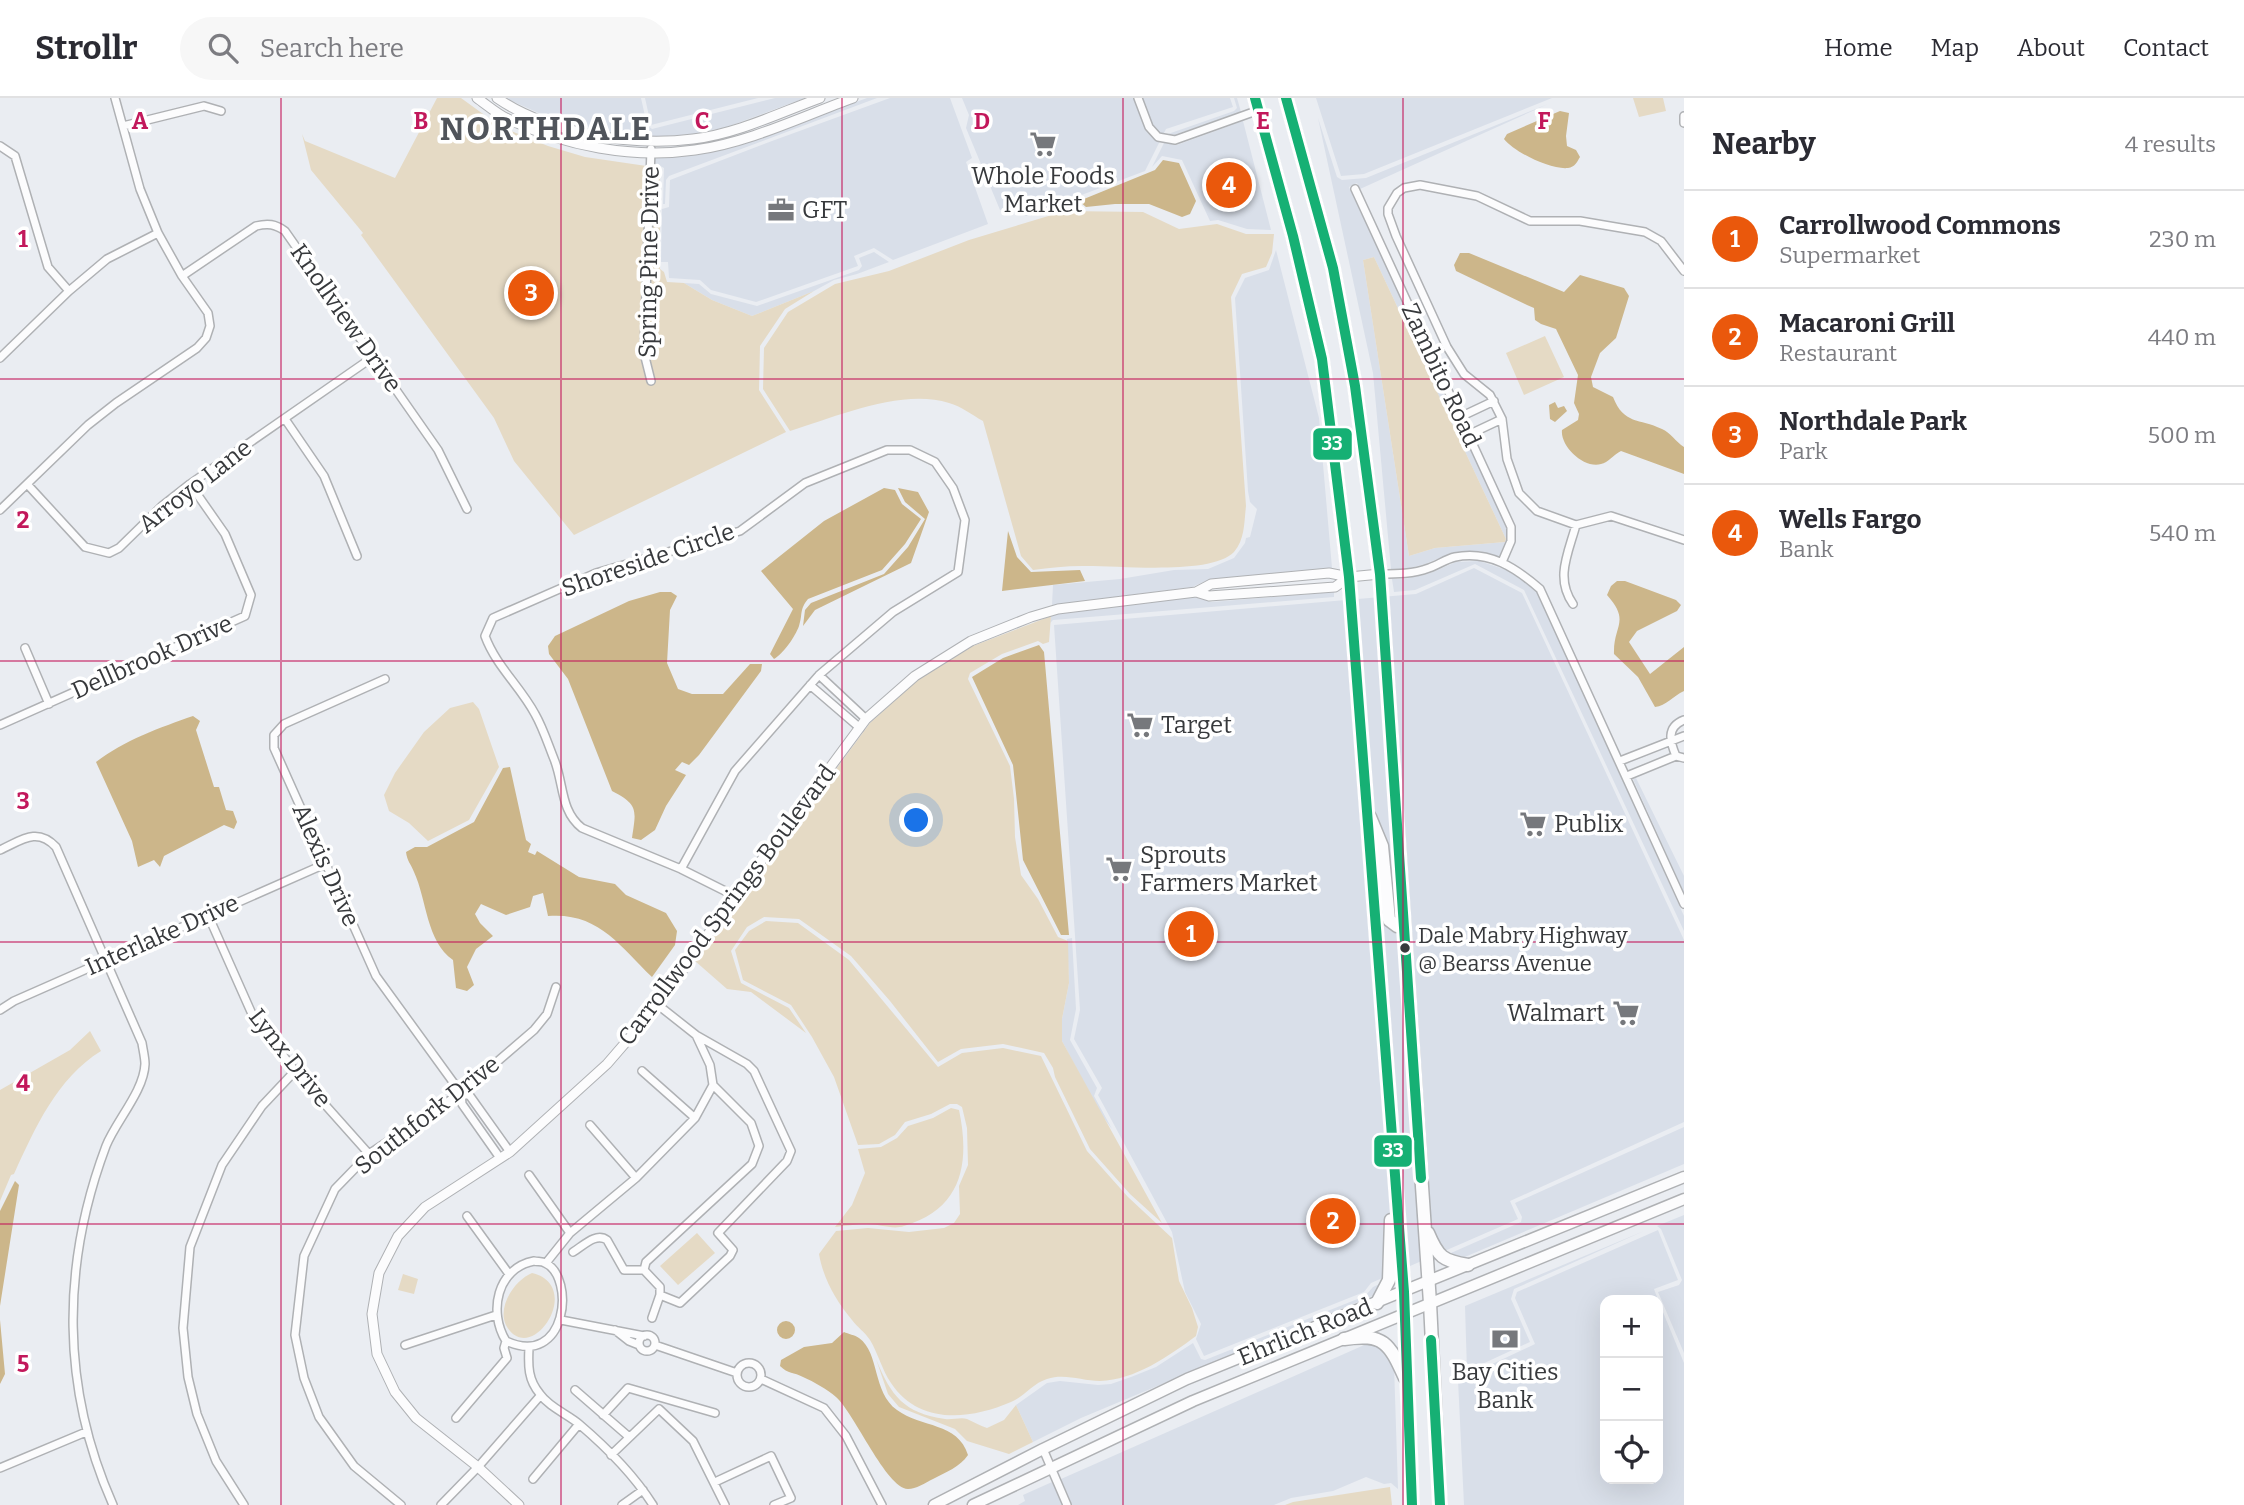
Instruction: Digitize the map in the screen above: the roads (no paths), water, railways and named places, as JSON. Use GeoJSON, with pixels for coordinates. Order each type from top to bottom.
{"type":"FeatureCollection","features":[{"type":"Feature","properties":{"kind":"main road"},"geometry":{"type":"LineString","coordinates":[[1286,98],[1333,268],[1355,386],[1380,574],[1430,1303],[1440,1505]]}},
{"type":"Feature","properties":{"kind":"main road"},"geometry":{"type":"LineString","coordinates":[[1257,104],[1322,359],[1349,577],[1404,1292],[1412,1505]]}},
{"type":"Feature","properties":{"kind":"main road"},"geometry":{"type":"LineString","coordinates":[[1366,807],[1382,846],[1389,920],[1397,926],[1404,926]]}},
{"type":"Feature","properties":{"kind":"main road","name":"Ehrlich Road"},"geometry":{"type":"LineString","coordinates":[[934,1505],[1043,1448],[1187,1379],[1684,1177]]}},
{"type":"Feature","properties":{"kind":"main road"},"geometry":{"type":"LineString","coordinates":[[1377,1303],[1389,1280],[1391,1201],[1395,1185]]}},
{"type":"Feature","properties":{"kind":"main road","name":"Ehrlich Road"},"geometry":{"type":"LineString","coordinates":[[973,1505],[1193,1401],[1684,1199]]}},
{"type":"Feature","properties":{"kind":"main road"},"geometry":{"type":"LineString","coordinates":[[1423,1221],[1440,1257],[1468,1265]]}},
{"type":"Feature","properties":{"kind":"main road"},"geometry":{"type":"LineString","coordinates":[[1344,1339],[1366,1336],[1387,1345],[1408,1383]]}},
{"type":"Feature","properties":{"kind":"street"},"geometry":{"type":"LineString","coordinates":[[0,510],[88,425],[197,348],[206,338],[210,326],[208,313],[158,233],[140,189],[115,98]]}},
{"type":"Feature","properties":{"kind":"street"},"geometry":{"type":"LineString","coordinates":[[477,98],[505,118],[548,135],[600,148],[651,153],[695,150],[732,142],[853,98]]}},
{"type":"Feature","properties":{"kind":"street"},"geometry":{"type":"LineString","coordinates":[[497,98],[511,108],[552,124],[602,136],[653,142],[694,139],[728,131],[820,98],[824,109]]}},
{"type":"Feature","properties":{"kind":"street"},"geometry":{"type":"LineString","coordinates":[[1138,98],[1149,127],[1158,137],[1175,140],[1257,104]]}},
{"type":"Feature","properties":{"kind":"street"},"geometry":{"type":"LineString","coordinates":[[123,126],[204,106],[220,111]]}},
{"type":"Feature","properties":{"kind":"street"},"geometry":{"type":"LineString","coordinates":[[1684,116],[1684,123]]}},
{"type":"Feature","properties":{"kind":"street","name":"Spring Pine Drive"},"geometry":{"type":"LineString","coordinates":[[651,382],[644,353],[653,142]]}},
{"type":"Feature","properties":{"kind":"street"},"geometry":{"type":"LineString","coordinates":[[0,146],[15,156],[48,267],[69,291]]}},
{"type":"Feature","properties":{"kind":"street"},"geometry":{"type":"LineString","coordinates":[[1684,271],[1661,241],[1645,232],[1580,221],[1530,221],[1477,196],[1420,185],[1404,188],[1396,194],[1388,208],[1396,236],[1452,357],[1464,374],[1485,390],[1503,419],[1507,459],[1519,493],[1537,511],[1576,525],[1611,516],[1684,540]]}},
{"type":"Feature","properties":{"kind":"street","name":"Zambito Road"},"geometry":{"type":"LineString","coordinates":[[1355,189],[1511,527],[1511,541],[1502,562]]}},
{"type":"Feature","properties":{"kind":"street","name":"Knollview Drive"},"geometry":{"type":"LineString","coordinates":[[183,276],[256,226],[267,223],[277,225],[285,232],[438,450],[467,509]]}},
{"type":"Feature","properties":{"kind":"street"},"geometry":{"type":"LineString","coordinates":[[0,358],[69,291],[107,259],[158,233]]}},
{"type":"Feature","properties":{"kind":"street","name":"Arroyo Lane"},"geometry":{"type":"LineString","coordinates":[[27,484],[85,547],[109,553],[119,548],[162,506],[190,485],[373,357]]}},
{"type":"Feature","properties":{"kind":"street"},"geometry":{"type":"LineString","coordinates":[[1460,417],[1494,401]]}},
{"type":"Feature","properties":{"kind":"street"},"geometry":{"type":"LineString","coordinates":[[285,419],[324,476],[357,556]]}},
{"type":"Feature","properties":{"kind":"street"},"geometry":{"type":"LineString","coordinates":[[1468,435],[1503,419]]}},
{"type":"Feature","properties":{"kind":"street","name":"Shoreside Circle"},"geometry":{"type":"LineString","coordinates":[[681,869],[735,771],[819,675],[893,612],[958,572],[965,520],[953,488],[935,462],[910,450],[887,450],[805,483],[740,531],[596,573],[493,618],[485,636],[492,655],[535,713],[559,770],[567,810],[572,820],[582,828],[681,869],[736,896]]}},
{"type":"Feature","properties":{"kind":"street","name":"Dellbrook Drive"},"geometry":{"type":"LineString","coordinates":[[0,725],[245,616],[251,595],[225,534],[190,485]]}},
{"type":"Feature","properties":{"kind":"street"},"geometry":{"type":"LineString","coordinates":[[1573,604],[1564,591],[1563,570],[1576,525]]}},
{"type":"Feature","properties":{"kind":"street"},"geometry":{"type":"LineString","coordinates":[[1380,574],[1402,574],[1426,569],[1454,557],[1479,556],[1518,569],[1540,589],[1684,904]]}},
{"type":"Feature","properties":{"kind":"street","name":"Carrollwood Springs Boulevard"},"geometry":{"type":"LineString","coordinates":[[519,1505],[478,1467],[416,1418],[395,1392],[377,1354],[372,1314],[379,1273],[398,1236],[425,1207],[510,1152],[607,1064],[658,1005],[863,724],[915,676],[959,648],[1031,617],[1058,609],[1196,592],[1211,584],[1329,573],[1349,577],[1380,574]]}},
{"type":"Feature","properties":{"kind":"street","name":"Carrollwood Springs Boulevard"},"geometry":{"type":"LineString","coordinates":[[1196,592],[1209,596],[1231,596],[1335,587],[1349,577]]}},
{"type":"Feature","properties":{"kind":"street"},"geometry":{"type":"LineString","coordinates":[[25,648],[49,704]]}},
{"type":"Feature","properties":{"kind":"street"},"geometry":{"type":"LineString","coordinates":[[819,675],[863,724]]}},
{"type":"Feature","properties":{"kind":"street","name":"Alexis Drive"},"geometry":{"type":"LineString","coordinates":[[385,679],[284,724],[274,735],[274,748],[376,976],[461,1093],[462,1104],[500,1158]]}},
{"type":"Feature","properties":{"kind":"street"},"geometry":{"type":"LineString","coordinates":[[810,685],[863,724]]}},
{"type":"Feature","properties":{"kind":"street"},"geometry":{"type":"LineString","coordinates":[[1627,776],[1680,757],[1670,741],[1672,729],[1684,720]]}},
{"type":"Feature","properties":{"kind":"street"},"geometry":{"type":"LineString","coordinates":[[1620,761],[1684,736]]}},
{"type":"Feature","properties":{"kind":"street"},"geometry":{"type":"LineString","coordinates":[[0,850],[35,835],[47,838],[56,847],[142,1043],[145,1065],[140,1082],[108,1143],[89,1195],[76,1257],[72,1319],[75,1374],[86,1432],[113,1505]]}},
{"type":"Feature","properties":{"kind":"street","name":"Interlake Drive"},"geometry":{"type":"LineString","coordinates":[[0,1010],[14,1000],[325,864]]}},
{"type":"Feature","properties":{"kind":"street","name":"Lynx Drive"},"geometry":{"type":"LineString","coordinates":[[208,915],[252,1014],[295,1071],[369,1154]]}},
{"type":"Feature","properties":{"kind":"street","name":"Southfork Drive"},"geometry":{"type":"LineString","coordinates":[[401,1505],[354,1466],[319,1417],[304,1378],[295,1335],[304,1256],[335,1189],[369,1154],[461,1093],[534,1030],[547,1014],[556,988]]}},
{"type":"Feature","properties":{"kind":"street"},"geometry":{"type":"LineString","coordinates":[[658,1005],[695,1034],[747,1064],[754,1071],[791,1151],[787,1161],[718,1233],[733,1250],[730,1256],[680,1303],[660,1295]]}},
{"type":"Feature","properties":{"kind":"street"},"geometry":{"type":"LineString","coordinates":[[573,1252],[597,1237],[603,1237],[624,1270],[645,1266],[752,1164],[759,1146],[751,1123],[713,1085],[710,1065],[695,1034]]}},
{"type":"Feature","properties":{"kind":"street"},"geometry":{"type":"LineString","coordinates":[[244,1505],[216,1461],[197,1414],[188,1377],[183,1328],[190,1247],[222,1165],[262,1106],[295,1071]]}},
{"type":"Feature","properties":{"kind":"street"},"geometry":{"type":"LineString","coordinates":[[642,1071],[695,1118]]}},
{"type":"Feature","properties":{"kind":"street"},"geometry":{"type":"LineString","coordinates":[[545,1263],[570,1233],[636,1178],[695,1118],[713,1085]]}},
{"type":"Feature","properties":{"kind":"street","name":"Alexis Drive"},"geometry":{"type":"LineString","coordinates":[[461,1093],[470,1096],[510,1152]]}},
{"type":"Feature","properties":{"kind":"street"},"geometry":{"type":"LineString","coordinates":[[590,1125],[636,1178]]}},
{"type":"Feature","properties":{"kind":"street"},"geometry":{"type":"LineString","coordinates":[[529,1175],[570,1233]]}},
{"type":"Feature","properties":{"kind":"street"},"geometry":{"type":"LineString","coordinates":[[467,1216],[509,1274]]}},
{"type":"Feature","properties":{"kind":"street"},"geometry":{"type":"LineString","coordinates":[[456,1418],[507,1358],[504,1348],[506,1341],[496,1315],[501,1285],[509,1274],[523,1263],[545,1263],[555,1273],[562,1290],[561,1320],[552,1334],[539,1345],[529,1348],[506,1341]]}},
{"type":"Feature","properties":{"kind":"street"},"geometry":{"type":"LineString","coordinates":[[645,1266],[660,1287],[652,1318]]}},
{"type":"Feature","properties":{"kind":"street"},"geometry":{"type":"LineString","coordinates":[[405,1345],[496,1315]]}},
{"type":"Feature","properties":{"kind":"street"},"geometry":{"type":"LineString","coordinates":[[561,1320],[649,1335],[655,1345],[652,1350],[647,1351],[614,1330]]}},
{"type":"Feature","properties":{"kind":"street"},"geometry":{"type":"LineString","coordinates":[[639,1345],[644,1336]]}},
{"type":"Feature","properties":{"kind":"street"},"geometry":{"type":"LineString","coordinates":[[655,1345],[737,1373]]}},
{"type":"Feature","properties":{"kind":"street"},"geometry":{"type":"LineString","coordinates":[[529,1348],[528,1373],[540,1396],[579,1424],[643,1490],[653,1505]]}},
{"type":"Feature","properties":{"kind":"street"},"geometry":{"type":"LineString","coordinates":[[744,1363],[752,1363],[761,1371],[761,1379],[756,1385],[744,1386],[738,1381],[737,1373],[744,1363]]}},
{"type":"Feature","properties":{"kind":"street"},"geometry":{"type":"LineString","coordinates":[[761,1379],[824,1408],[846,1436],[882,1505]]}},
{"type":"Feature","properties":{"kind":"street"},"geometry":{"type":"LineString","coordinates":[[603,1415],[628,1388],[715,1413]]}},
{"type":"Feature","properties":{"kind":"street"},"geometry":{"type":"LineString","coordinates":[[575,1390],[628,1436]]}},
{"type":"Feature","properties":{"kind":"street"},"geometry":{"type":"LineString","coordinates":[[441,1505],[540,1396]]}},
{"type":"Feature","properties":{"kind":"street"},"geometry":{"type":"LineString","coordinates":[[611,1455],[659,1409],[665,1398]]}},
{"type":"Feature","properties":{"kind":"street"},"geometry":{"type":"LineString","coordinates":[[659,1409],[693,1441],[725,1505]]}},
{"type":"Feature","properties":{"kind":"street"},"geometry":{"type":"LineString","coordinates":[[533,1479],[579,1424]]}},
{"type":"Feature","properties":{"kind":"street"},"geometry":{"type":"LineString","coordinates":[[0,1468],[86,1432]]}},
{"type":"Feature","properties":{"kind":"street"},"geometry":{"type":"LineString","coordinates":[[1043,1448],[1067,1505]]}},
{"type":"Feature","properties":{"kind":"street"},"geometry":{"type":"LineString","coordinates":[[715,1482],[771,1456],[791,1498],[775,1505]]}},
{"type":"Feature","properties":{"kind":"street"},"geometry":{"type":"LineString","coordinates":[[622,1505],[643,1490]]}},
{"type":"Feature","properties":{"kind":"place","name":"Whole Foods Market"},"geometry":{"type":"Point","coordinates":[1043,144]}},
{"type":"Feature","properties":{"kind":"place","name":"Wells Fargo"},"geometry":{"type":"Point","coordinates":[1229,185]}},
{"type":"Feature","properties":{"kind":"place","name":"GFT"},"geometry":{"type":"Point","coordinates":[781,210]}},
{"type":"Feature","properties":{"kind":"place","name":"Northdale Park"},"geometry":{"type":"Point","coordinates":[531,293]}},
{"type":"Feature","properties":{"kind":"place","name":"Target"},"geometry":{"type":"Point","coordinates":[1140,725]}},
{"type":"Feature","properties":{"kind":"place","name":"Publix"},"geometry":{"type":"Point","coordinates":[1533,824]}},
{"type":"Feature","properties":{"kind":"place","name":"Sprouts Farmers Market"},"geometry":{"type":"Point","coordinates":[1119,869]}},
{"type":"Feature","properties":{"kind":"place","name":"Carrollwood Commons"},"geometry":{"type":"Point","coordinates":[1191,934]}},
{"type":"Feature","properties":{"kind":"place","name":"Dale Mabry Highway @ Bearss Avenue"},"geometry":{"type":"Point","coordinates":[1405,948]}},
{"type":"Feature","properties":{"kind":"place","name":"Walmart"},"geometry":{"type":"Point","coordinates":[1626,1013]}},
{"type":"Feature","properties":{"kind":"place","name":"Macaroni Grill"},"geometry":{"type":"Point","coordinates":[1333,1221]}},
{"type":"Feature","properties":{"kind":"place","name":"Bay Cities Bank"},"geometry":{"type":"Point","coordinates":[1505,1339]}},
{"type":"Feature","properties":{"kind":"district","name":"NORTHDALE"},"geometry":{"type":"Point","coordinates":[546,129]}}]}
